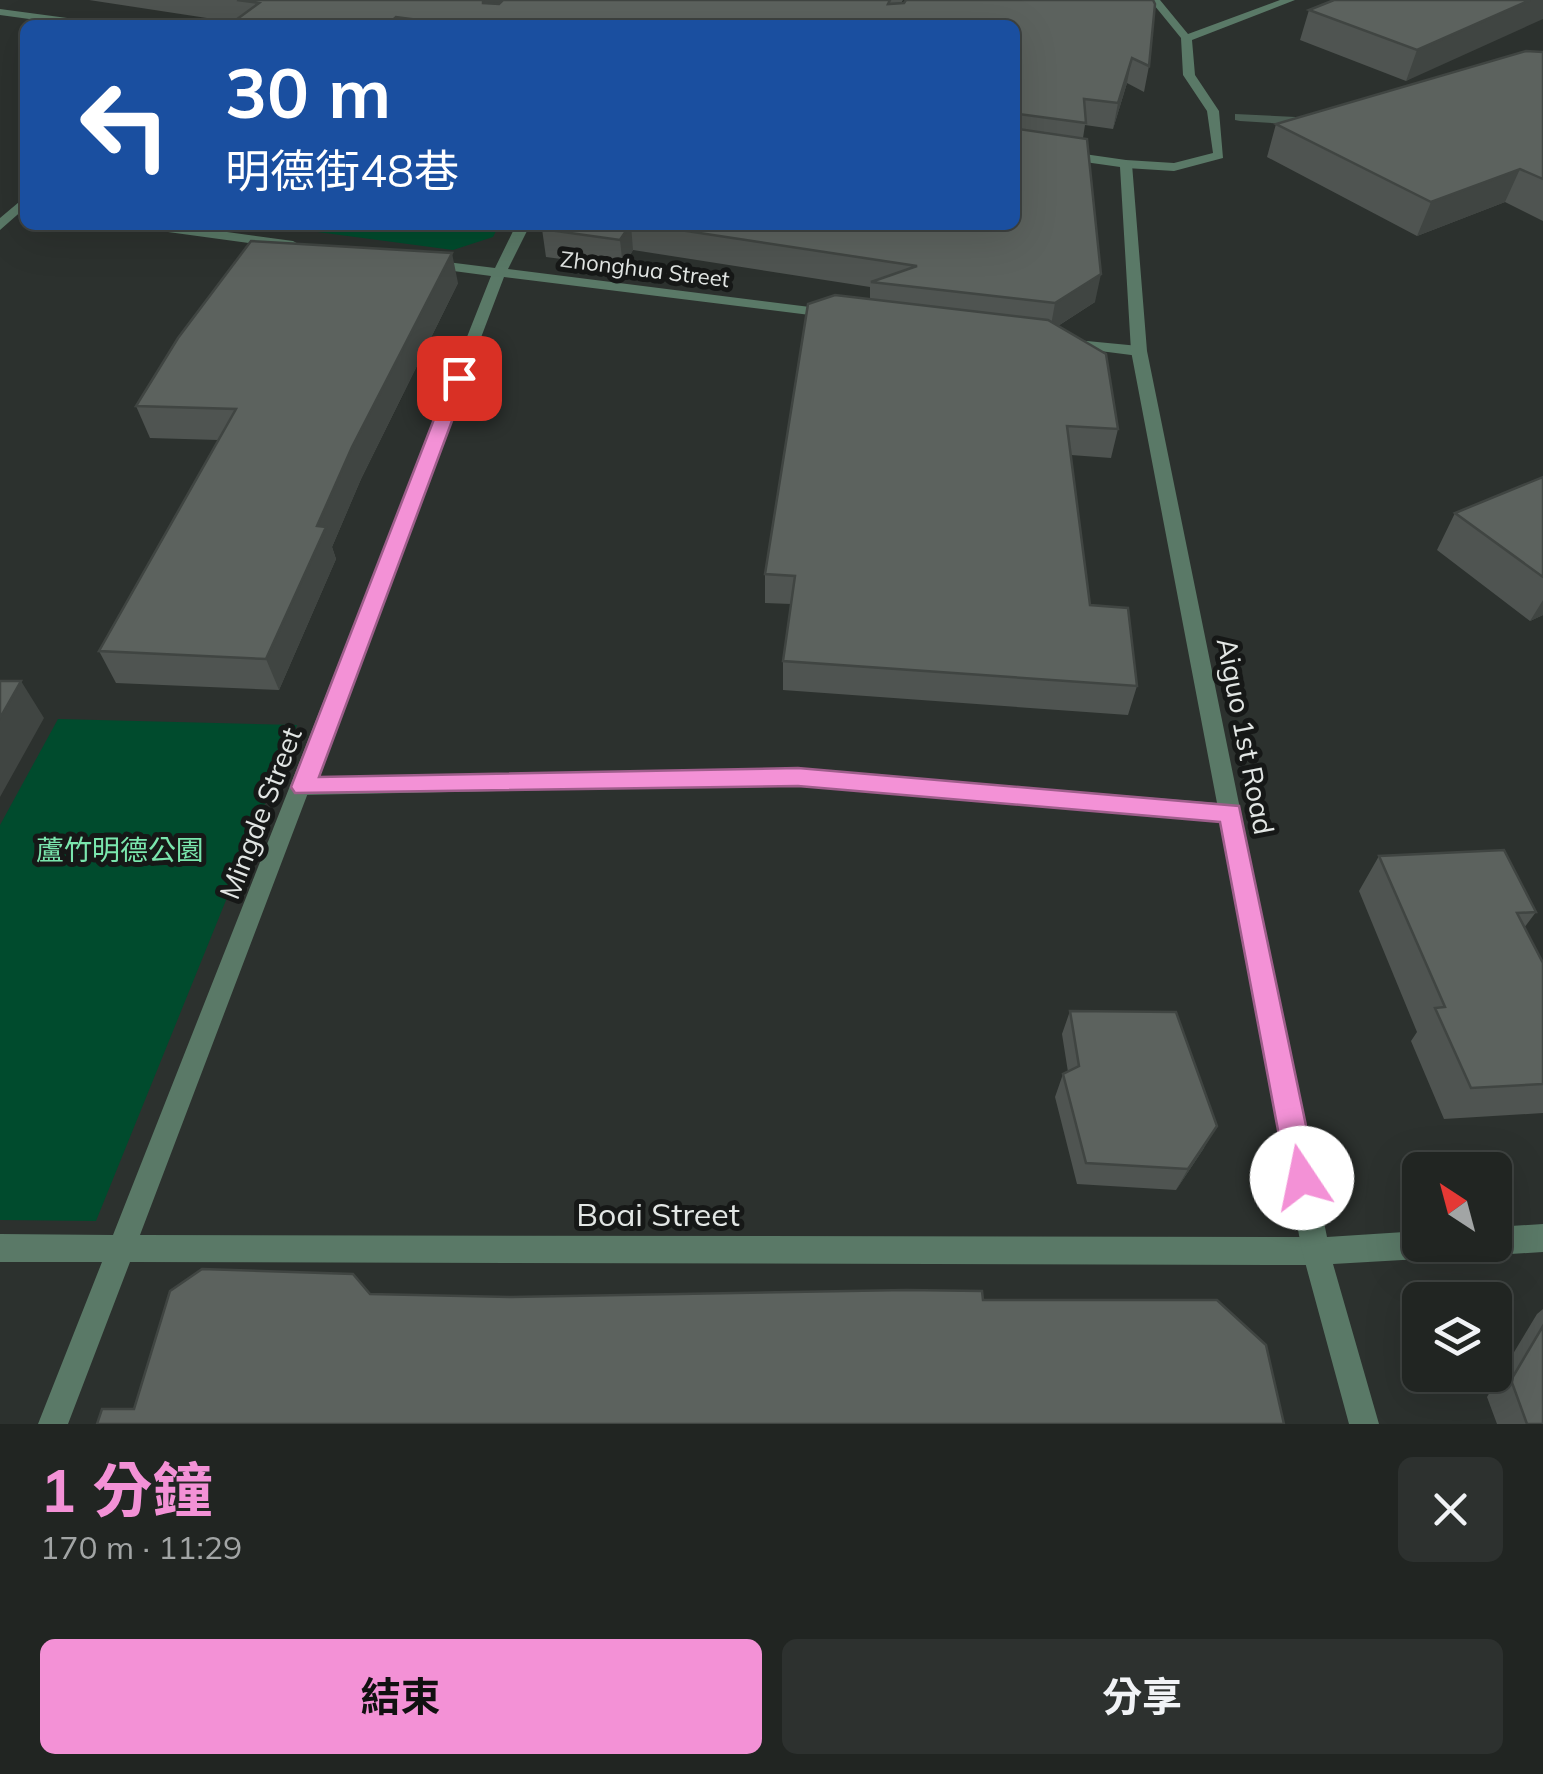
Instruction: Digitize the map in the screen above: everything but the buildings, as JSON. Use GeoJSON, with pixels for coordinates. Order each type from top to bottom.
{"type":"FeatureCollection","features":[{"type":"Feature","properties":{"kind":"street"},"geometry":{"type":"LineString","coordinates":[[1020,149],[1174,167],[1218,156],[1213,111],[1189,74],[1186,38],[1155,0]]}},
{"type":"Feature","properties":{"kind":"street"},"geometry":{"type":"LineString","coordinates":[[1186,38],[1290,0]]}},
{"type":"Feature","properties":{"kind":"street"},"geometry":{"type":"LineString","coordinates":[[0,12],[60,20]]}},
{"type":"Feature","properties":{"kind":"street","name":"Aiguo 1st Road"},"geometry":{"type":"LineString","coordinates":[[1126,164],[1139,352],[1316,1250],[1364,1424]]}},
{"type":"Feature","properties":{"kind":"street"},"geometry":{"type":"LineString","coordinates":[[0,226],[20,209]]}},
{"type":"Feature","properties":{"kind":"street"},"geometry":{"type":"LineString","coordinates":[[183,230],[303,246]]}},
{"type":"Feature","properties":{"kind":"street","name":"Mingde Street"},"geometry":{"type":"LineString","coordinates":[[53,1424],[499,274],[521,230]]}},
{"type":"Feature","properties":{"kind":"street","name":"Zhonghua Street"},"geometry":{"type":"LineString","coordinates":[[421,263],[848,316]]}},
{"type":"Feature","properties":{"kind":"street"},"geometry":{"type":"LineString","coordinates":[[1042,340],[1139,352]]}},
{"type":"Feature","properties":{"kind":"street"},"geometry":{"type":"LineString","coordinates":[[303,787],[798,777],[1230,813]]}},
{"type":"Feature","properties":{"kind":"street"},"geometry":{"type":"LineString","coordinates":[[1512,1240],[1543,1238]]}},
{"type":"Feature","properties":{"kind":"street","name":"Boai Street"},"geometry":{"type":"LineString","coordinates":[[0,1248],[1316,1250],[1402,1246]]}},
{"type":"Feature","properties":{"kind":"green space"},"geometry":{"type":"Polygon","coordinates":[[[303,230],[496,230],[493,237],[453,250],[303,230]]]}},
{"type":"Feature","properties":{"kind":"green space","name":"蘆竹明德公園"},"geometry":{"type":"Polygon","coordinates":[[[58,719],[297,725],[96,1221],[0,1220],[0,825],[58,719]]]}},
{"type":"Feature","properties":{"kind":"waterway"},"geometry":{"type":"LineString","coordinates":[[1240,117],[1316,122]]}},
{"type":"Feature","properties":{"kind":"route"},"geometry":{"type":"LineString","coordinates":[[459,378],[303,787],[798,777],[1230,813],[1302,1178]]}}]}
